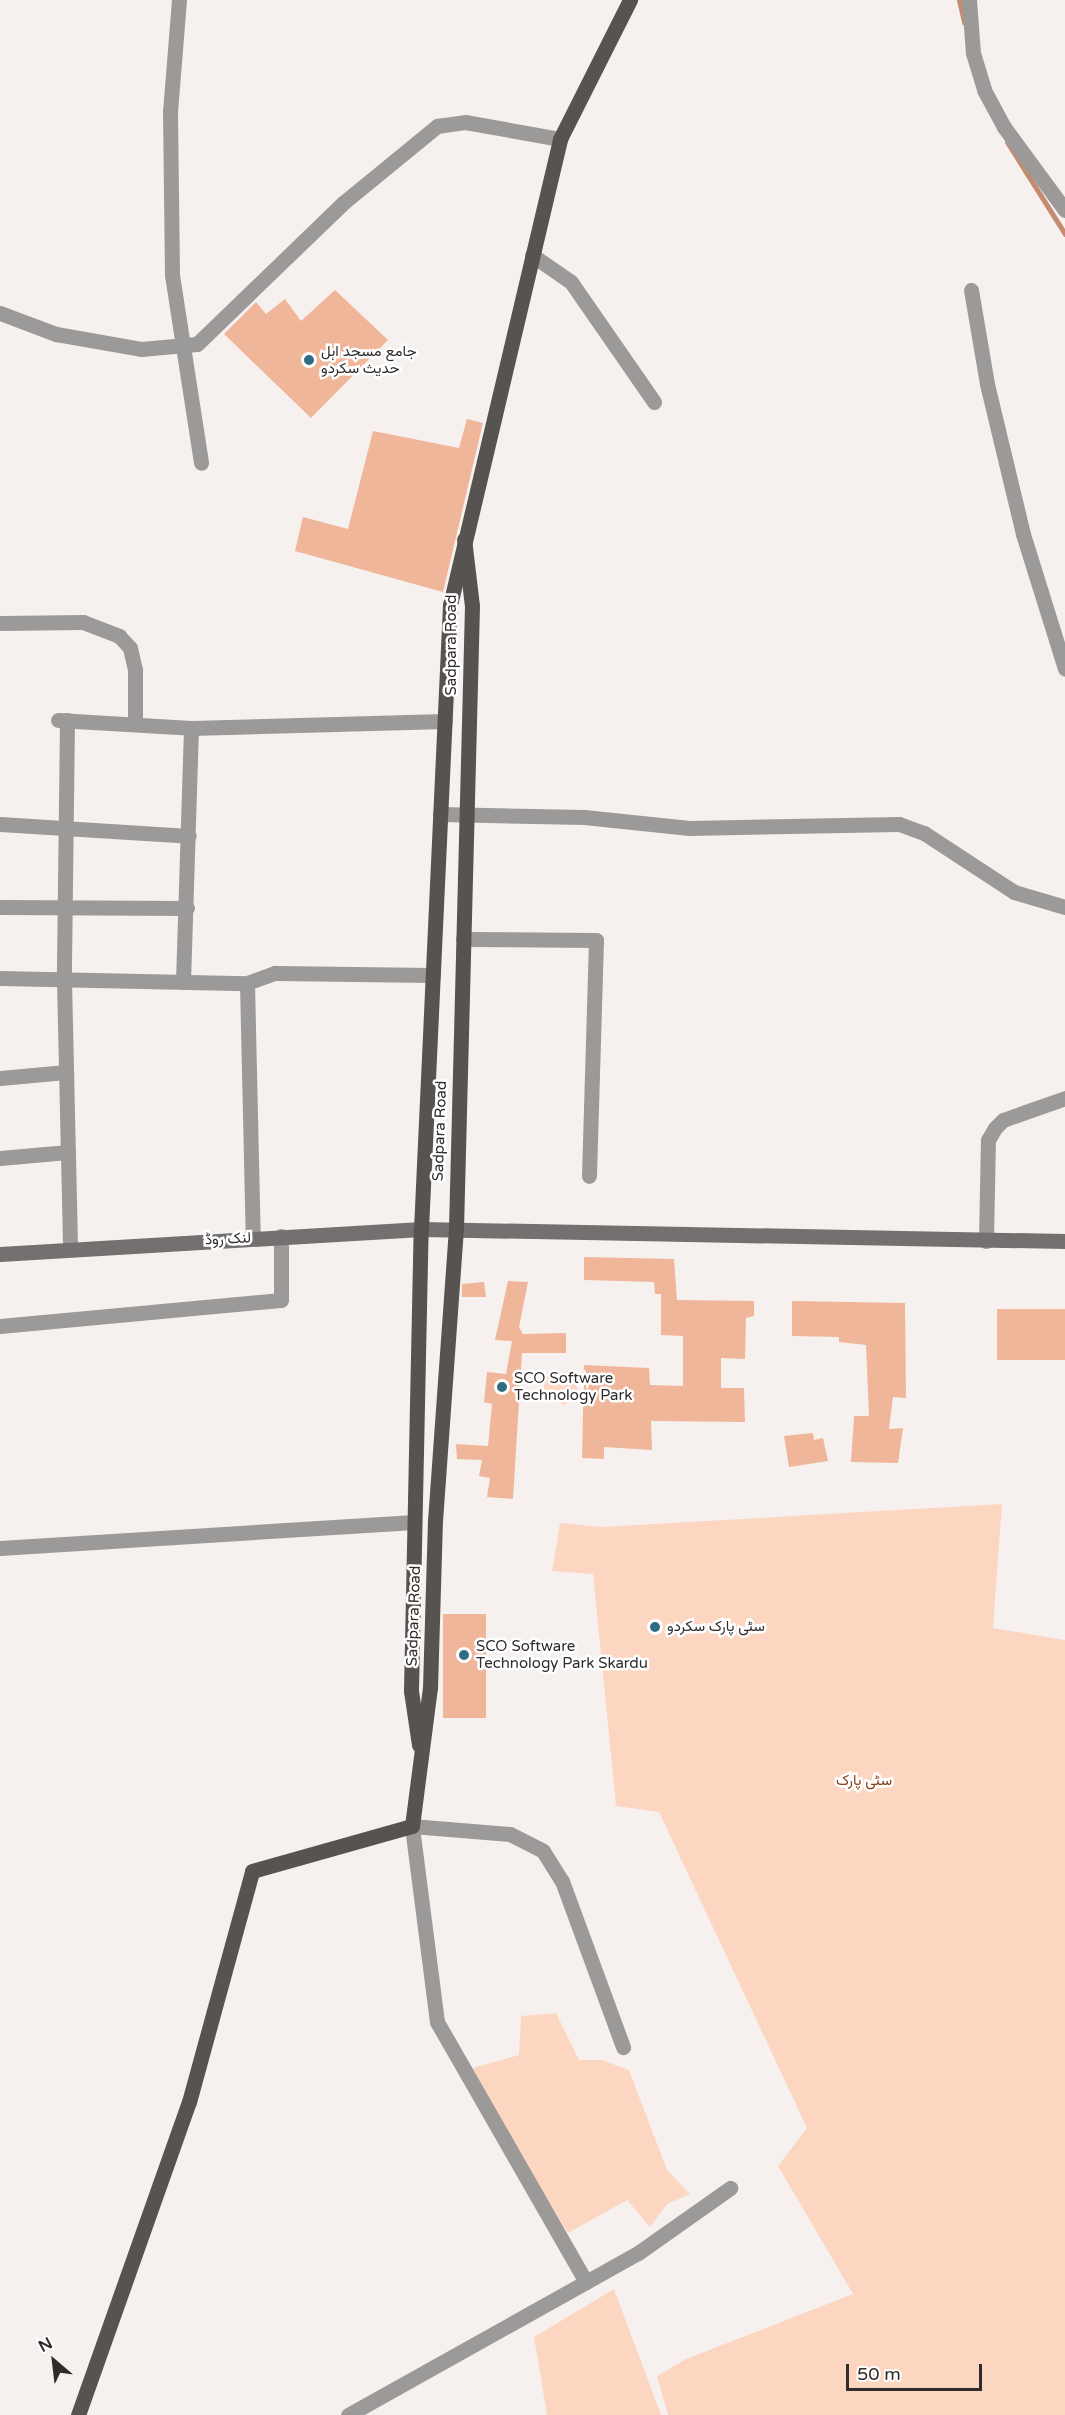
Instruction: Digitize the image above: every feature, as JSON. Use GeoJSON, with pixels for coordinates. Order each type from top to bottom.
{"type":"FeatureCollection","features":[{"type":"Feature","properties":{"kind":"main road"},"geometry":{"type":"LineString","coordinates":[[465,538],[560,140],[630,0]]}},
{"type":"Feature","properties":{"kind":"main road","name":"Sadpara Road"},"geometry":{"type":"LineString","coordinates":[[423,1769],[411,1691],[421,1229],[450,605],[465,538]]}},
{"type":"Feature","properties":{"kind":"main road","name":"Sadpara Road"},"geometry":{"type":"LineString","coordinates":[[423,1769],[456,1229],[472,606],[465,538]]}},
{"type":"Feature","properties":{"kind":"main road","name":"لنک روڈ"},"geometry":{"type":"LineString","coordinates":[[0,1254],[70,1247],[421,1229],[1065,1241]]}},
{"type":"Feature","properties":{"kind":"main road"},"geometry":{"type":"LineString","coordinates":[[78,2415],[189,2102],[252,1871],[412,1826],[423,1769]]}},
{"type":"Feature","properties":{"kind":"street"},"geometry":{"type":"LineString","coordinates":[[179,0],[170,111],[172,275],[185,347],[201,463]]}},
{"type":"Feature","properties":{"kind":"street"},"geometry":{"type":"LineString","coordinates":[[969,0],[973,52],[984,90],[1004,127],[1065,210]]}},
{"type":"Feature","properties":{"kind":"street"},"geometry":{"type":"LineString","coordinates":[[0,313],[56,334],[141,349],[185,347],[211,334],[343,203],[437,126],[465,122],[560,140]]}},
{"type":"Feature","properties":{"kind":"street"},"geometry":{"type":"LineString","coordinates":[[532,255],[571,282],[654,402]]}},
{"type":"Feature","properties":{"kind":"street"},"geometry":{"type":"LineString","coordinates":[[971,290],[987,384],[1023,534],[1065,669]]}},
{"type":"Feature","properties":{"kind":"street"},"geometry":{"type":"LineString","coordinates":[[0,623],[83,622],[119,636],[130,648],[135,670],[135,724]]}},
{"type":"Feature","properties":{"kind":"street"},"geometry":{"type":"LineString","coordinates":[[70,1247],[64,980],[67,829],[62,720],[191,728],[445,721]]}},
{"type":"Feature","properties":{"kind":"street"},"geometry":{"type":"LineString","coordinates":[[183,982],[191,728]]}},
{"type":"Feature","properties":{"kind":"street"},"geometry":{"type":"LineString","coordinates":[[440,814],[584,817],[689,828],[899,824],[924,833],[1014,892],[1065,907]]}},
{"type":"Feature","properties":{"kind":"street"},"geometry":{"type":"LineString","coordinates":[[0,824],[189,836]]}},
{"type":"Feature","properties":{"kind":"street"},"geometry":{"type":"LineString","coordinates":[[0,907],[187,909]]}},
{"type":"Feature","properties":{"kind":"street"},"geometry":{"type":"LineString","coordinates":[[464,939],[596,940],[589,1176]]}},
{"type":"Feature","properties":{"kind":"street"},"geometry":{"type":"LineString","coordinates":[[0,978],[247,983],[275,973],[433,975]]}},
{"type":"Feature","properties":{"kind":"street"},"geometry":{"type":"LineString","coordinates":[[247,983],[253,1238]]}},
{"type":"Feature","properties":{"kind":"street"},"geometry":{"type":"LineString","coordinates":[[0,1078],[66,1072]]}},
{"type":"Feature","properties":{"kind":"street"},"geometry":{"type":"LineString","coordinates":[[986,1241],[992,1134],[1003,1120],[1065,1098]]}},
{"type":"Feature","properties":{"kind":"street"},"geometry":{"type":"LineString","coordinates":[[0,1158],[68,1152]]}},
{"type":"Feature","properties":{"kind":"street"},"geometry":{"type":"LineString","coordinates":[[0,1326],[281,1300],[281,1236]]}},
{"type":"Feature","properties":{"kind":"street"},"geometry":{"type":"LineString","coordinates":[[0,1548],[414,1522]]}},
{"type":"Feature","properties":{"kind":"street"},"geometry":{"type":"LineString","coordinates":[[586,2282],[437,2022],[412,1826],[510,1834],[543,1851],[562,1881],[623,2047]]}},
{"type":"Feature","properties":{"kind":"street"},"geometry":{"type":"LineString","coordinates":[[348,2415],[586,2282],[730,2188]]}},
{"type":"Feature","properties":{"kind":"green space"},"geometry":{"type":"Polygon","coordinates":[[[567,1372],[578,1389],[574,1400],[563,1405],[543,1391],[546,1376],[567,1372]]]}},
{"type":"Feature","properties":{"kind":"green space","name":"سٹی پارک"},"geometry":{"type":"Polygon","coordinates":[[[1002,1504],[993,1628],[1065,1640],[1065,2415],[668,2415],[657,2376],[686,2359],[853,2294],[778,2166],[807,2128],[659,1812],[616,1806],[593,1574],[552,1571],[560,1523],[602,1527],[1002,1504]]]}},
{"type":"Feature","properties":{"kind":"green space"},"geometry":{"type":"Polygon","coordinates":[[[556,2013],[579,2060],[602,2060],[629,2070],[667,2170],[690,2194],[667,2204],[650,2227],[627,2200],[568,2233],[488,2105],[473,2068],[519,2055],[521,2016],[556,2013]]]}},
{"type":"Feature","properties":{"kind":"green space"},"geometry":{"type":"Polygon","coordinates":[[[614,2289],[661,2415],[547,2415],[534,2337],[614,2289]]]}},
{"type":"Feature","properties":{"kind":"building","name":"جامع مسجد اہل حدیث سکردو"},"geometry":{"type":"Polygon","coordinates":[[[335,290],[388,340],[311,418],[224,334],[256,302],[266,314],[285,299],[301,321],[335,290]]]}},
{"type":"Feature","properties":{"kind":"building"},"geometry":{"type":"Polygon","coordinates":[[[467,419],[483,423],[443,592],[295,551],[303,517],[348,529],[373,431],[459,448],[467,419]]]}},
{"type":"Feature","properties":{"kind":"building"},"geometry":{"type":"Polygon","coordinates":[[[584,1257],[674,1259],[677,1300],[754,1301],[754,1316],[746,1318],[745,1359],[721,1358],[721,1388],[744,1388],[745,1422],[651,1421],[652,1450],[604,1447],[604,1459],[582,1458],[584,1365],[649,1368],[650,1385],[683,1386],[683,1336],[661,1335],[661,1294],[655,1294],[654,1282],[584,1280],[584,1257]]]}},
{"type":"Feature","properties":{"kind":"building"},"geometry":{"type":"Polygon","coordinates":[[[508,1281],[528,1282],[519,1327],[523,1334],[566,1333],[566,1353],[522,1353],[513,1499],[487,1497],[490,1478],[479,1476],[482,1460],[457,1459],[456,1444],[488,1446],[492,1404],[484,1402],[487,1372],[506,1374],[512,1341],[495,1340],[508,1281]]]}},
{"type":"Feature","properties":{"kind":"building"},"geometry":{"type":"Polygon","coordinates":[[[484,1282],[486,1297],[462,1297],[462,1284],[484,1282]]]}},
{"type":"Feature","properties":{"kind":"building"},"geometry":{"type":"Polygon","coordinates":[[[792,1301],[905,1303],[906,1398],[893,1397],[889,1429],[903,1428],[898,1463],[851,1462],[854,1416],[869,1416],[866,1345],[839,1342],[839,1337],[792,1336],[792,1301]]]}},
{"type":"Feature","properties":{"kind":"building"},"geometry":{"type":"Polygon","coordinates":[[[997,1309],[1065,1309],[1065,1360],[997,1360],[997,1309]]]}},
{"type":"Feature","properties":{"kind":"building"},"geometry":{"type":"Polygon","coordinates":[[[813,1433],[814,1440],[823,1438],[828,1461],[789,1467],[784,1436],[813,1433]]]}},
{"type":"Feature","properties":{"kind":"building","name":"SCO Software Technology Park Skardu"},"geometry":{"type":"Polygon","coordinates":[[[443,1614],[486,1614],[486,1718],[443,1718],[443,1614]]]}},
{"type":"Feature","properties":{"kind":"waterway"},"geometry":{"type":"LineString","coordinates":[[959,0],[964,22]]}},
{"type":"Feature","properties":{"kind":"waterway"},"geometry":{"type":"LineString","coordinates":[[1007,142],[1065,234]]}},
{"type":"Feature","properties":{"kind":"place","name":"جامع مسجد اہل حدیث سکردو"},"geometry":{"type":"Point","coordinates":[309,360]}},
{"type":"Feature","properties":{"kind":"place","name":"SCO Software Technology Park"},"geometry":{"type":"Point","coordinates":[502,1387]}},
{"type":"Feature","properties":{"kind":"place","name":"سٹی پارک سکردو"},"geometry":{"type":"Point","coordinates":[655,1627]}},
{"type":"Feature","properties":{"kind":"place","name":"SCO Software Technology Park Skardu"},"geometry":{"type":"Point","coordinates":[464,1655]}}]}
